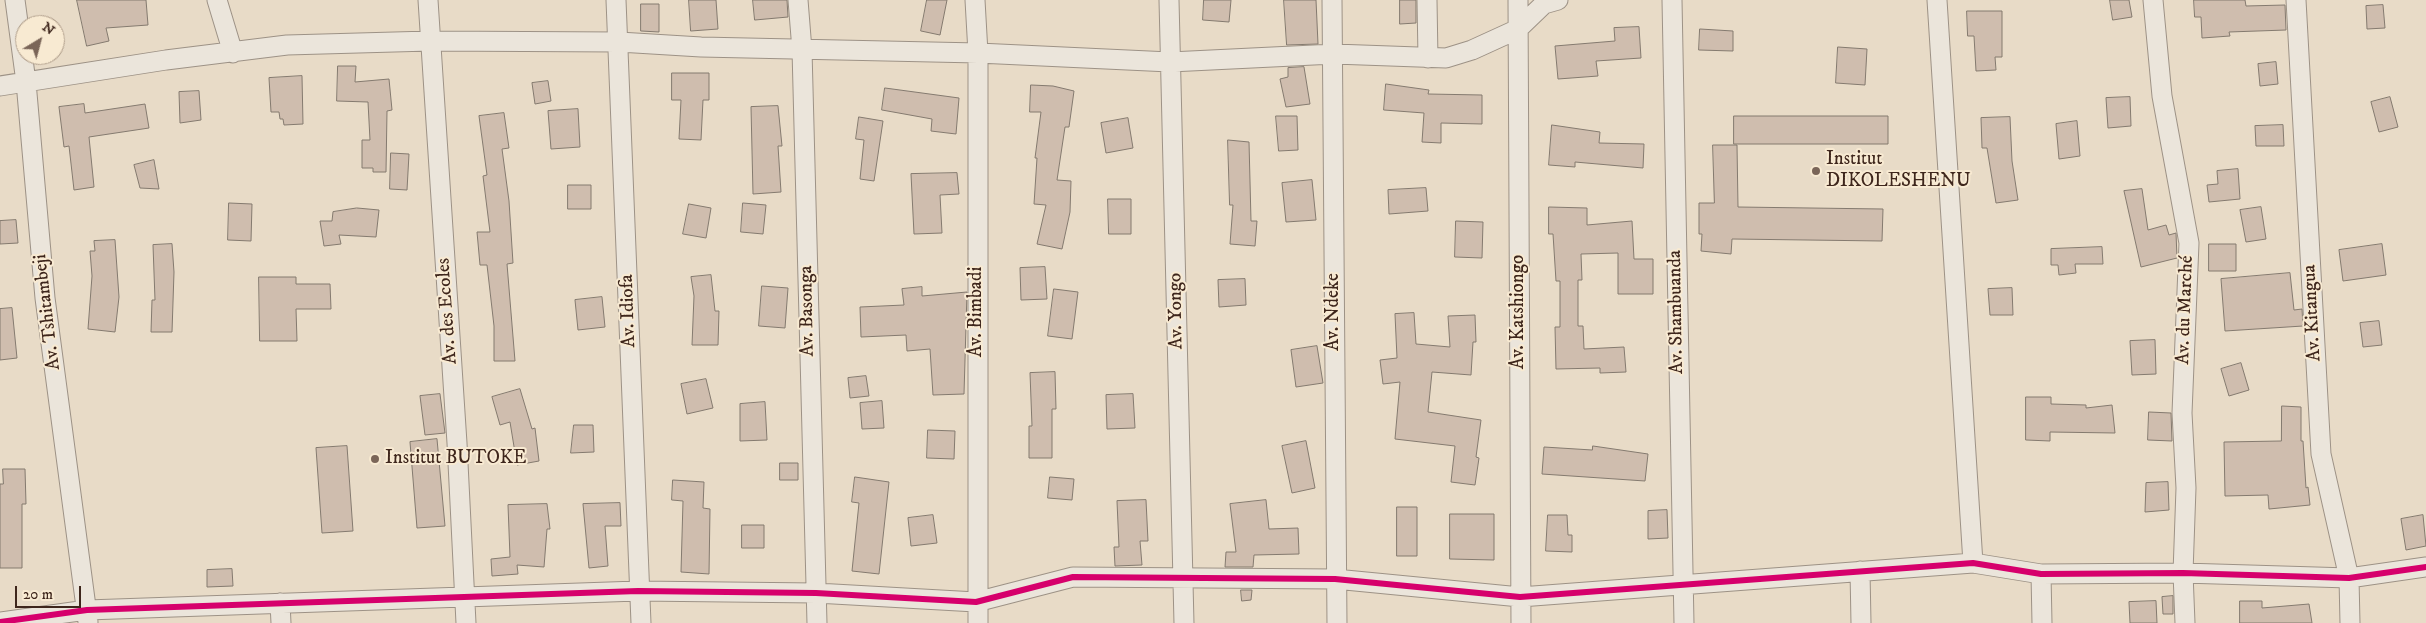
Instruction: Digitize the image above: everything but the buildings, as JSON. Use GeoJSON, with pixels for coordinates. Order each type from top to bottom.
{"type":"FeatureCollection","features":[{"type":"Feature","properties":{"kind":"street","name":"Av. Tshitambeji"},"geometry":{"type":"LineString","coordinates":[[15,0],[26,82],[45,298],[87,617]]}},
{"type":"Feature","properties":{"kind":"street"},"geometry":{"type":"LineString","coordinates":[[217,0],[233,53]]}},
{"type":"Feature","properties":{"kind":"street","name":"Av. des Ecoles"},"geometry":{"type":"LineString","coordinates":[[428,0],[466,597],[466,623]]}},
{"type":"Feature","properties":{"kind":"street","name":"Av. Idiofa"},"geometry":{"type":"LineString","coordinates":[[616,0],[638,591],[641,623]]}},
{"type":"Feature","properties":{"kind":"street","name":"Av. Basonga"},"geometry":{"type":"LineString","coordinates":[[798,0],[802,50],[817,623]]}},
{"type":"Feature","properties":{"kind":"street","name":"Av. Bimbadi"},"geometry":{"type":"LineString","coordinates":[[976,0],[978,53],[976,602],[978,623]]}},
{"type":"Feature","properties":{"kind":"street","name":"Av. Yongo"},"geometry":{"type":"LineString","coordinates":[[1169,0],[1184,623]]}},
{"type":"Feature","properties":{"kind":"street","name":"Av. Ndeke"},"geometry":{"type":"LineString","coordinates":[[1332,0],[1334,54],[1335,579],[1337,623]]}},
{"type":"Feature","properties":{"kind":"street"},"geometry":{"type":"LineString","coordinates":[[1427,0],[1428,58]]}},
{"type":"Feature","properties":{"kind":"street","name":"Av. Katshiongo"},"geometry":{"type":"LineString","coordinates":[[1518,0],[1521,623]]}},
{"type":"Feature","properties":{"kind":"street"},"geometry":{"type":"LineString","coordinates":[[0,86],[166,60],[287,45],[430,41],[619,42],[701,47],[978,53],[1170,62],[1334,54],[1446,58],[1472,50],[1518,29],[1544,4],[1558,0]]}},
{"type":"Feature","properties":{"kind":"street","name":"Av. Shambuanda"},"geometry":{"type":"LineString","coordinates":[[1672,0],[1684,623]]}},
{"type":"Feature","properties":{"kind":"street"},"geometry":{"type":"LineString","coordinates":[[1937,0],[1973,563]]}},
{"type":"Feature","properties":{"kind":"street","name":"Av. du Marché"},"geometry":{"type":"LineString","coordinates":[[2153,0],[2162,96],[2189,243],[2182,413],[2186,488],[2183,573],[2186,623]]}},
{"type":"Feature","properties":{"kind":"street","name":"Av. Kitangua"},"geometry":{"type":"LineString","coordinates":[[2296,0],[2321,454],[2349,578],[2350,623]]}},
{"type":"Feature","properties":{"kind":"street"},"geometry":{"type":"LineString","coordinates":[[0,622],[280,603],[638,591],[816,593],[976,602],[1074,577],[1335,579],[1520,597],[1973,563],[2041,574],[2183,573],[2349,578],[2426,567]]}},
{"type":"Feature","properties":{"kind":"street"},"geometry":{"type":"LineString","coordinates":[[1860,571],[1861,623]]}},
{"type":"Feature","properties":{"kind":"street"},"geometry":{"type":"LineString","coordinates":[[2041,574],[2042,623]]}},
{"type":"Feature","properties":{"kind":"street"},"geometry":{"type":"LineString","coordinates":[[280,603],[281,623]]}},
{"type":"Feature","properties":{"kind":"cycle path"},"geometry":{"type":"LineString","coordinates":[[0,622],[87,610],[638,591],[816,593],[976,602],[1073,577],[1335,579],[1520,597],[1973,563],[2041,574],[2183,573],[2349,578],[2426,567]]}},
{"type":"Feature","properties":{"kind":"place","name":"Institut DIKOLESHENU"},"geometry":{"type":"Point","coordinates":[1816,171]}},
{"type":"Feature","properties":{"kind":"place","name":"Institut BUTOKE"},"geometry":{"type":"Point","coordinates":[375,459]}}]}
